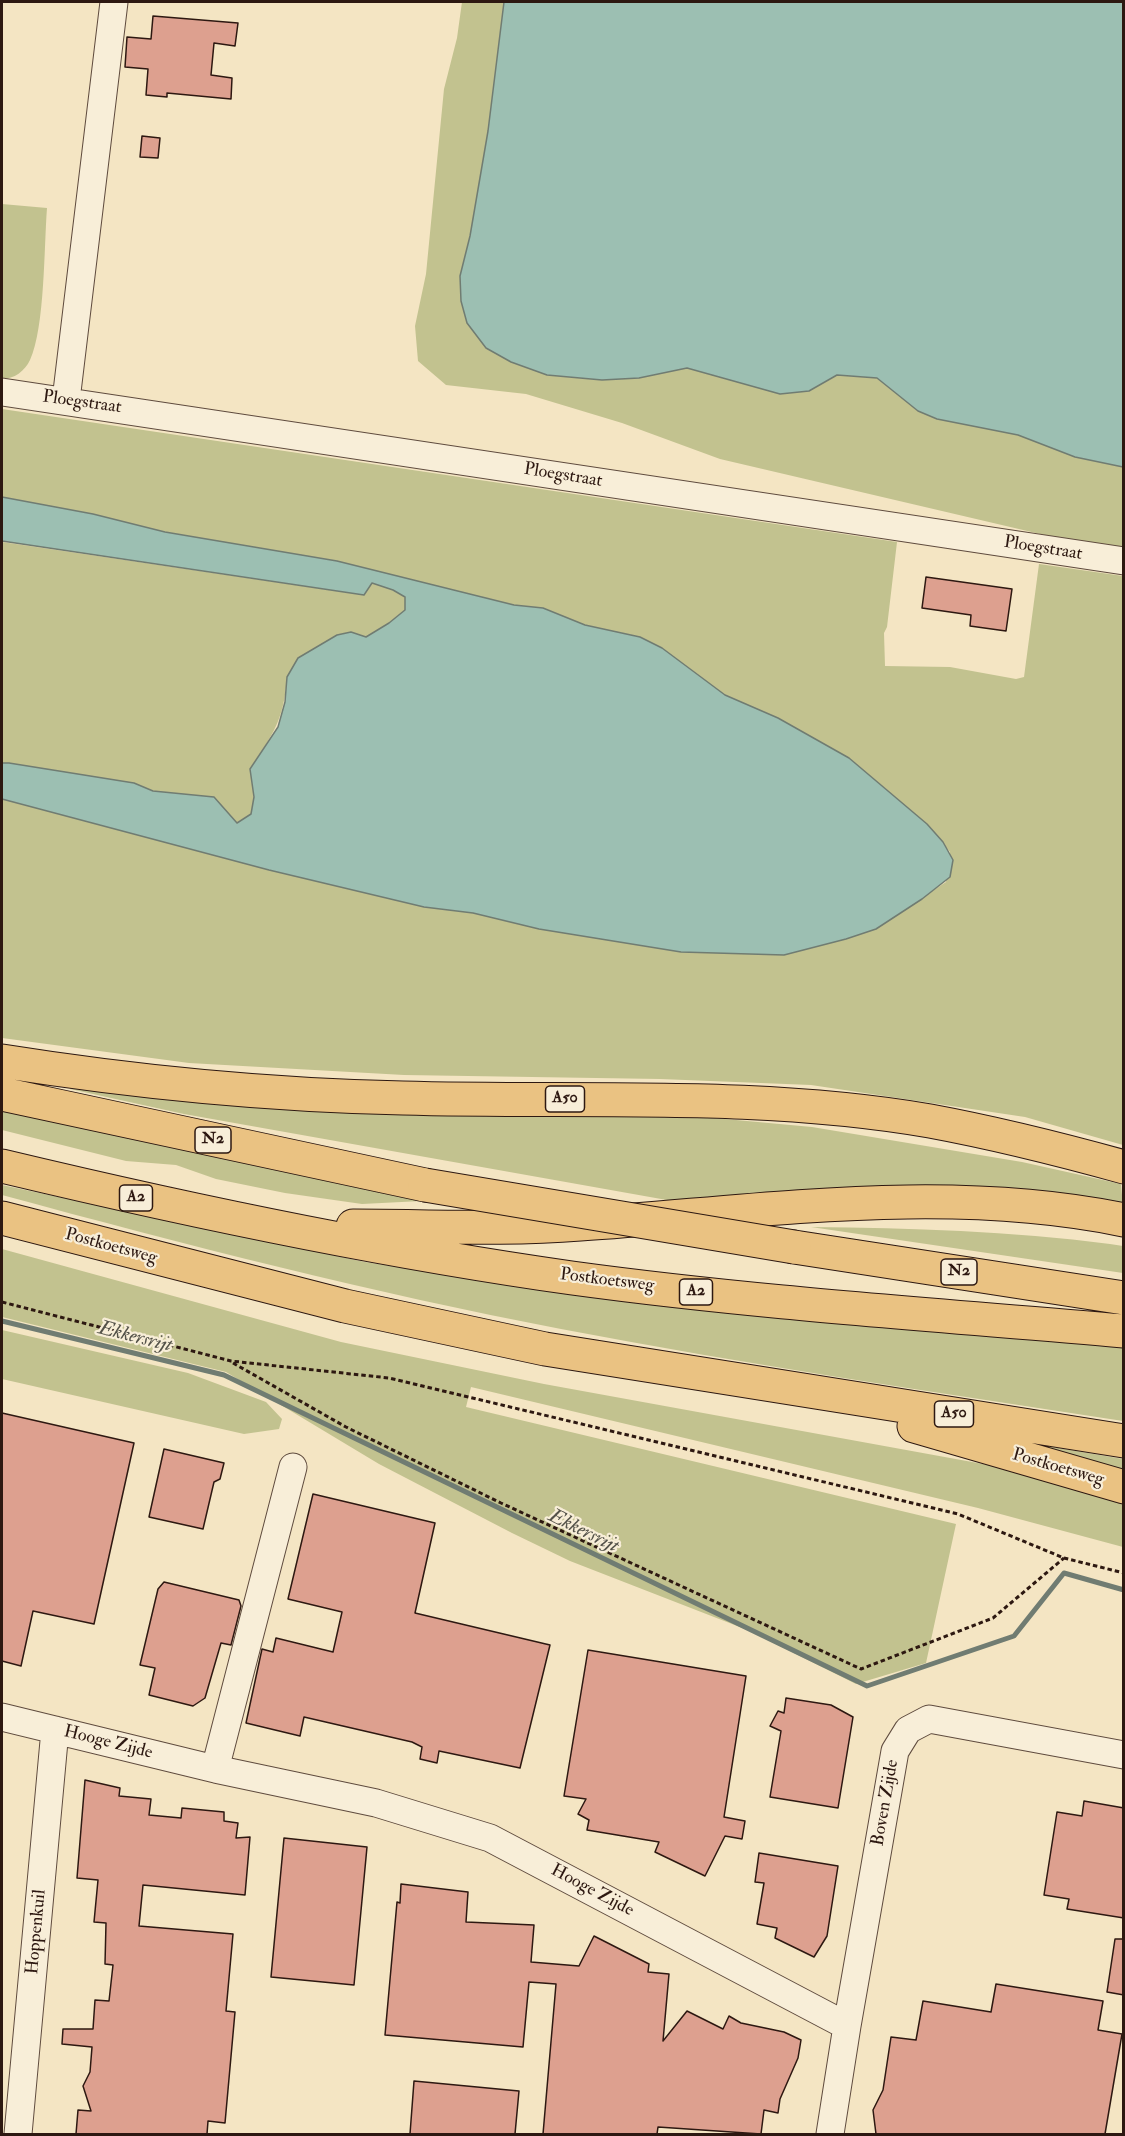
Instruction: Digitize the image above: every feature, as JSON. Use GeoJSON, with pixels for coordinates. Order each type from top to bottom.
{"type":"FeatureCollection","features":[{"type":"Feature","properties":{"kind":"highway","name":"A50"},"geometry":{"type":"LineString","coordinates":[[2,1061],[186,1086],[402,1098],[661,1099],[813,1108],[928,1121],[1027,1141],[1124,1167]]}},
{"type":"Feature","properties":{"kind":"highway","name":"N2"},"geometry":{"type":"LineString","coordinates":[[2,1094],[425,1185],[794,1247],[1124,1298]]}},
{"type":"Feature","properties":{"kind":"highway","name":"Postkoetsweg"},"geometry":{"type":"LineString","coordinates":[[2,1166],[272,1226],[572,1278],[785,1302],[1124,1331]]}},
{"type":"Feature","properties":{"kind":"highway","name":"Postkoetsweg"},"geometry":{"type":"LineString","coordinates":[[272,1226],[579,1224],[761,1208],[948,1201],[1031,1207],[1124,1220]]}},
{"type":"Feature","properties":{"kind":"highway","name":"Postkoetsweg"},"geometry":{"type":"LineString","coordinates":[[2,1218],[345,1306],[545,1349],[1124,1441]]}},
{"type":"Feature","properties":{"kind":"highway","name":"Postkoetsweg"},"geometry":{"type":"LineString","coordinates":[[785,1388],[1124,1487]]}},
{"type":"Feature","properties":{"kind":"street"},"geometry":{"type":"LineString","coordinates":[[66,400],[94,185],[114,2]]}},
{"type":"Feature","properties":{"kind":"street","name":"Ploegstraat"},"geometry":{"type":"LineString","coordinates":[[2,392],[1124,561]]}},
{"type":"Feature","properties":{"kind":"street"},"geometry":{"type":"LineString","coordinates":[[215,1769],[293,1467]]}},
{"type":"Feature","properties":{"kind":"street","name":"Hooge Zijde"},"geometry":{"type":"LineString","coordinates":[[2,1717],[215,1769],[376,1803],[490,1838],[847,2026]]}},
{"type":"Feature","properties":{"kind":"street","name":"Boven Zijde"},"geometry":{"type":"LineString","coordinates":[[847,2026],[895,1751],[908,1730],[929,1719],[1124,1755]]}},
{"type":"Feature","properties":{"kind":"street","name":"Hoppenkuil"},"geometry":{"type":"LineString","coordinates":[[18,2134],[55,1730]]}},
{"type":"Feature","properties":{"kind":"street"},"geometry":{"type":"LineString","coordinates":[[830,2134],[847,2026]]}},
{"type":"Feature","properties":{"kind":"path"},"geometry":{"type":"LineString","coordinates":[[2,1302],[231,1361],[389,1378],[958,1514],[1064,1558],[1124,1573]]}},
{"type":"Feature","properties":{"kind":"path"},"geometry":{"type":"LineString","coordinates":[[231,1361],[346,1427],[501,1503],[861,1669],[993,1618],[1064,1558]]}},
{"type":"Feature","properties":{"kind":"green space"},"geometry":{"type":"Polygon","coordinates":[[[462,2],[504,2],[488,131],[470,236],[460,276],[486,348],[511,362],[547,375],[602,380],[639,378],[687,368],[781,394],[809,391],[837,375],[877,378],[918,411],[937,418],[1018,435],[1075,457],[1123,467],[1123,547],[1053,537],[720,459],[622,423],[526,394],[446,385],[418,361],[415,326],[426,274],[444,89],[457,38],[462,2]]]}},
{"type":"Feature","properties":{"kind":"green space"},"geometry":{"type":"Polygon","coordinates":[[[2,204],[47,208],[43,286],[35,346],[28,364],[22,371],[11,378],[2,379],[2,204]]]}},
{"type":"Feature","properties":{"kind":"green space"},"geometry":{"type":"Polygon","coordinates":[[[2,409],[897,542],[887,627],[884,633],[885,666],[950,667],[1016,679],[1024,677],[1039,564],[1123,576],[1123,1145],[1025,1117],[811,1085],[660,1079],[404,1075],[189,1063],[2,1038],[2,799],[269,870],[424,907],[473,913],[539,929],[783,955],[875,929],[946,882],[950,852],[927,824],[849,758],[725,695],[662,648],[640,637],[585,625],[543,608],[514,605],[337,561],[165,532],[93,514],[2,497],[2,409]]]}},
{"type":"Feature","properties":{"kind":"green space"},"geometry":{"type":"Polygon","coordinates":[[[2,542],[364,595],[372,583],[405,597],[405,610],[366,637],[351,632],[287,677],[283,705],[276,726],[250,769],[254,797],[251,814],[236,823],[214,797],[152,791],[134,783],[2,763],[2,542]]]}},
{"type":"Feature","properties":{"kind":"green space"},"geometry":{"type":"Polygon","coordinates":[[[69,1084],[660,1113],[812,1127],[1022,1162],[1121,1184],[1123,1206],[678,1202],[184,1114],[70,1089],[69,1084]]]}},
{"type":"Feature","properties":{"kind":"green space"},"geometry":{"type":"Polygon","coordinates":[[[2,1109],[441,1200],[362,1204],[285,1193],[216,1179],[176,1165],[126,1161],[2,1130],[2,1109]]]}},
{"type":"Feature","properties":{"kind":"green space"},"geometry":{"type":"Polygon","coordinates":[[[2,1185],[365,1262],[575,1294],[1123,1345],[1123,1421],[772,1366],[491,1315],[280,1267],[71,1214],[2,1195],[2,1185]]]}},
{"type":"Feature","properties":{"kind":"green space"},"geometry":{"type":"Polygon","coordinates":[[[811,1227],[961,1231],[1110,1244],[1123,1246],[1123,1273],[811,1227]]]}},
{"type":"Feature","properties":{"kind":"green space"},"geometry":{"type":"Polygon","coordinates":[[[2,1249],[341,1342],[544,1384],[1049,1476],[1123,1497],[1123,1547],[978,1508],[471,1387],[466,1407],[956,1524],[926,1663],[856,1684],[750,1631],[570,1561],[512,1533],[379,1464],[226,1372],[2,1317],[2,1249]]]}},
{"type":"Feature","properties":{"kind":"green space"},"geometry":{"type":"Polygon","coordinates":[[[2,1330],[188,1373],[266,1402],[282,1419],[279,1429],[244,1434],[2,1379],[2,1330]]]}},
{"type":"Feature","properties":{"kind":"green space"},"geometry":{"type":"Polygon","coordinates":[[[970,1433],[1123,1459],[1123,1477],[970,1433]]]}},
{"type":"Feature","properties":{"kind":"shaded area"},"geometry":{"type":"Polygon","coordinates":[[[504,2],[1123,2],[1123,467],[1075,457],[1018,435],[937,419],[918,411],[877,378],[837,375],[809,391],[780,394],[687,368],[639,378],[602,380],[547,375],[511,362],[486,348],[467,323],[461,301],[460,276],[470,236],[488,131],[504,2]]]}},
{"type":"Feature","properties":{"kind":"shaded area"},"geometry":{"type":"Polygon","coordinates":[[[2,497],[93,514],[165,532],[337,561],[514,605],[543,608],[585,625],[640,637],[662,648],[725,695],[778,718],[849,758],[927,824],[943,842],[953,860],[950,877],[922,899],[876,929],[846,939],[784,955],[681,952],[539,929],[473,913],[424,907],[269,870],[2,799],[2,763],[9,763],[134,783],[153,791],[214,797],[237,823],[251,814],[254,797],[250,769],[278,727],[285,702],[287,677],[298,658],[337,635],[351,632],[366,637],[405,610],[405,597],[372,583],[364,595],[2,541],[2,497]]]}},
{"type":"Feature","properties":{"kind":"building"},"geometry":{"type":"Polygon","coordinates":[[[153,16],[238,23],[235,46],[214,43],[211,75],[232,78],[231,99],[167,93],[167,97],[146,95],[148,69],[125,67],[127,37],[151,39],[153,16]]]}},
{"type":"Feature","properties":{"kind":"building"},"geometry":{"type":"Polygon","coordinates":[[[142,136],[160,138],[158,158],[140,157],[142,136]]]}},
{"type":"Feature","properties":{"kind":"building"},"geometry":{"type":"Polygon","coordinates":[[[926,577],[1012,589],[1006,631],[970,626],[971,615],[922,608],[926,577]]]}},
{"type":"Feature","properties":{"kind":"building"},"geometry":{"type":"Polygon","coordinates":[[[2,1413],[134,1443],[94,1624],[33,1611],[21,1666],[2,1661],[2,1413]]]}},
{"type":"Feature","properties":{"kind":"building"},"geometry":{"type":"Polygon","coordinates":[[[164,1449],[224,1463],[220,1479],[214,1482],[203,1529],[149,1517],[164,1449]]]}},
{"type":"Feature","properties":{"kind":"building"},"geometry":{"type":"Polygon","coordinates":[[[313,1494],[435,1523],[415,1613],[550,1645],[520,1768],[439,1751],[437,1763],[420,1759],[422,1747],[412,1742],[304,1717],[300,1736],[246,1723],[262,1649],[273,1652],[276,1638],[333,1652],[342,1612],[288,1599],[313,1494]]]}},
{"type":"Feature","properties":{"kind":"building"},"geometry":{"type":"Polygon","coordinates":[[[164,1582],[239,1600],[241,1606],[231,1645],[221,1643],[205,1698],[193,1706],[149,1695],[155,1668],[140,1665],[158,1589],[164,1582]]]}},
{"type":"Feature","properties":{"kind":"building"},"geometry":{"type":"Polygon","coordinates":[[[588,1650],[746,1676],[724,1817],[745,1821],[742,1839],[725,1836],[705,1876],[655,1852],[659,1842],[587,1830],[589,1820],[578,1814],[586,1799],[564,1796],[588,1650]]]}},
{"type":"Feature","properties":{"kind":"building"},"geometry":{"type":"Polygon","coordinates":[[[786,1698],[831,1705],[853,1717],[838,1808],[770,1797],[781,1731],[770,1726],[778,1711],[784,1713],[786,1698]]]}},
{"type":"Feature","properties":{"kind":"building"},"geometry":{"type":"Polygon","coordinates":[[[85,1780],[120,1788],[119,1796],[151,1799],[149,1815],[181,1818],[182,1808],[224,1812],[224,1821],[238,1823],[236,1838],[250,1837],[245,1895],[143,1885],[139,1926],[233,1934],[226,2011],[235,2012],[225,2123],[208,2121],[207,2134],[76,2134],[78,2110],[91,2111],[83,2086],[90,2072],[92,2047],[62,2044],[63,2029],[93,2029],[95,2000],[109,2001],[113,1965],[105,1964],[106,1923],[94,1922],[98,1880],[77,1878],[85,1780]]]}},
{"type":"Feature","properties":{"kind":"building"},"geometry":{"type":"Polygon","coordinates":[[[1084,1801],[1124,1808],[1124,1918],[1067,1909],[1069,1899],[1044,1895],[1057,1812],[1082,1816],[1084,1801]]]}},
{"type":"Feature","properties":{"kind":"building"},"geometry":{"type":"Polygon","coordinates":[[[284,1838],[367,1847],[354,1985],[271,1977],[284,1838]]]}},
{"type":"Feature","properties":{"kind":"building"},"geometry":{"type":"Polygon","coordinates":[[[759,1853],[838,1866],[827,1936],[814,1957],[775,1938],[777,1928],[757,1924],[764,1883],[755,1882],[759,1853]]]}},
{"type":"Feature","properties":{"kind":"building"},"geometry":{"type":"Polygon","coordinates":[[[401,1884],[468,1892],[466,1922],[534,1925],[531,1962],[579,1966],[594,1936],[649,1964],[648,1972],[669,1974],[663,2041],[687,2011],[723,2029],[729,2016],[741,2023],[784,2032],[801,2040],[798,2058],[780,2099],[778,2113],[764,2110],[761,2134],[658,2127],[657,2134],[543,2134],[556,1984],[529,1982],[523,2047],[385,2035],[397,1902],[400,1903],[401,1884]]]}},
{"type":"Feature","properties":{"kind":"building"},"geometry":{"type":"Polygon","coordinates":[[[1115,1939],[1124,1939],[1124,1995],[1107,1992],[1115,1939]]]}},
{"type":"Feature","properties":{"kind":"building"},"geometry":{"type":"Polygon","coordinates":[[[996,1984],[1103,2001],[1098,2030],[1122,2034],[1105,2134],[876,2134],[873,2110],[883,2090],[891,2037],[916,2040],[923,2001],[991,2012],[996,1984]]]}},
{"type":"Feature","properties":{"kind":"building"},"geometry":{"type":"Polygon","coordinates":[[[414,2081],[519,2091],[515,2134],[410,2134],[414,2081]]]}},
{"type":"Feature","properties":{"kind":"waterway","name":"Ekkersrijt"},"geometry":{"type":"LineString","coordinates":[[2,1321],[224,1375],[867,1686],[1014,1636],[1064,1573],[1124,1590]]}}]}
